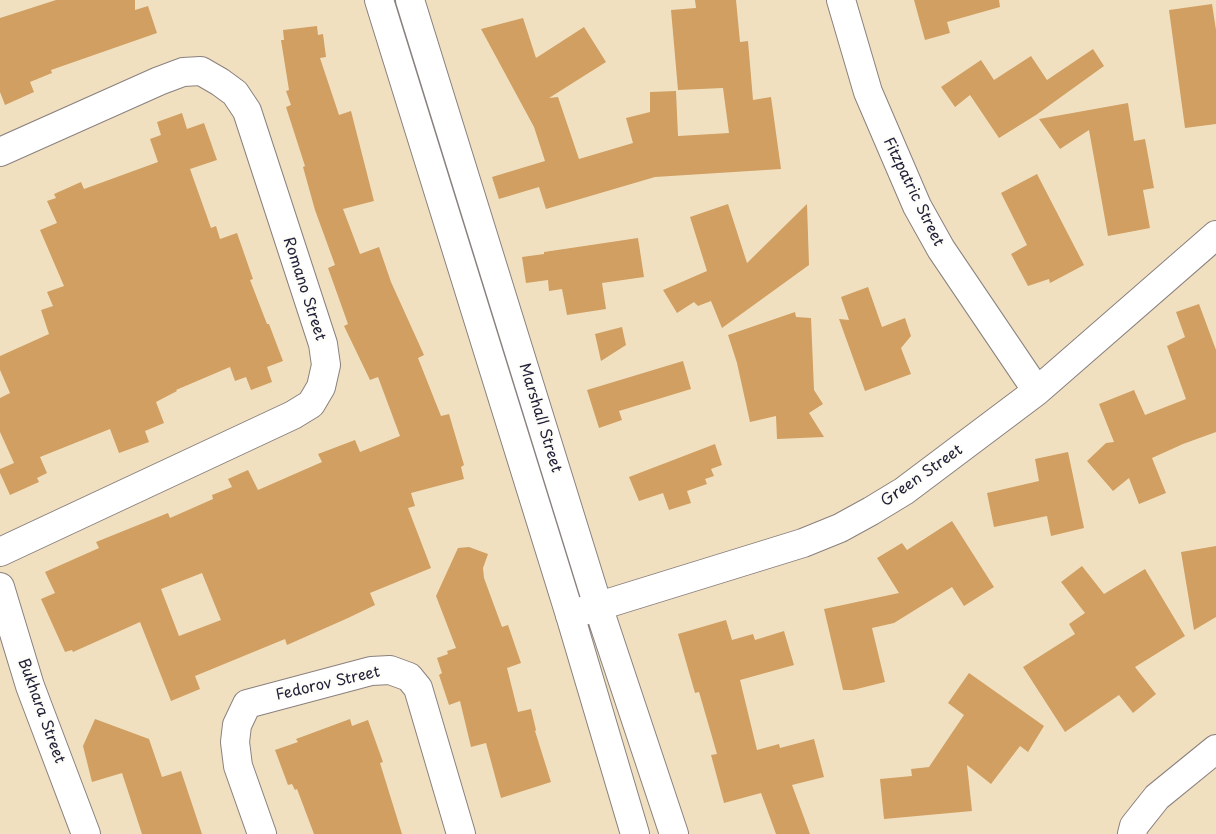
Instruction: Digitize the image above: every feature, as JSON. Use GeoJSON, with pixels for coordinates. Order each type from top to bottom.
{"type":"FeatureCollection","features":[{"type":"Feature","properties":{"kind":"street","name":"Marshall Street"},"geometry":{"type":"LineString","coordinates":[[378,0],[570,616],[635,834]]}},
{"type":"Feature","properties":{"kind":"street","name":"Marshall Street"},"geometry":{"type":"LineString","coordinates":[[410,0],[598,606],[674,834]]}},
{"type":"Feature","properties":{"kind":"street","name":"Fitzpatric Street"},"geometry":{"type":"LineString","coordinates":[[841,0],[868,92],[917,206],[941,249],[1037,391]]}},
{"type":"Feature","properties":{"kind":"street","name":"Romano Street"},"geometry":{"type":"LineString","coordinates":[[0,152],[159,80],[183,72],[200,71],[220,82],[235,93],[247,111],[323,344],[326,365],[321,387],[311,404],[293,415],[0,552]]}},
{"type":"Feature","properties":{"kind":"street","name":"Green Street"},"geometry":{"type":"LineString","coordinates":[[570,616],[803,543],[840,528],[904,491],[1037,391],[1216,235]]}},
{"type":"Feature","properties":{"kind":"street","name":"Bukhara Street"},"geometry":{"type":"LineString","coordinates":[[0,587],[30,686],[86,834]]}},
{"type":"Feature","properties":{"kind":"street","name":"Fedorov Street"},"geometry":{"type":"LineString","coordinates":[[262,834],[238,766],[235,742],[237,725],[247,704],[371,670],[390,670],[409,677],[418,688],[461,834]]}},
{"type":"Feature","properties":{"kind":"street"},"geometry":{"type":"LineString","coordinates":[[1132,834],[1134,826],[1156,796],[1216,749]]}},
{"type":"Feature","properties":{"kind":"building"},"geometry":{"type":"Polygon","coordinates":[[[56,0],[135,0],[135,10],[148,6],[157,33],[51,70],[52,73],[30,82],[34,92],[5,105],[0,92],[0,18],[56,0]]]}},
{"type":"Feature","properties":{"kind":"building"},"geometry":{"type":"Polygon","coordinates":[[[695,0],[736,0],[740,42],[748,41],[753,100],[771,97],[781,169],[655,177],[546,209],[539,187],[499,199],[492,177],[545,161],[534,127],[481,29],[523,18],[536,58],[584,27],[606,62],[549,98],[558,97],[579,159],[633,143],[626,118],[650,112],[650,92],[676,91],[678,136],[729,133],[723,88],[678,90],[671,10],[696,8],[695,0]]]}},
{"type":"Feature","properties":{"kind":"building"},"geometry":{"type":"Polygon","coordinates":[[[914,0],[999,0],[1000,7],[947,22],[950,33],[925,40],[914,0]]]}},
{"type":"Feature","properties":{"kind":"building"},"geometry":{"type":"Polygon","coordinates":[[[1212,4],[1216,30],[1216,124],[1185,128],[1169,10],[1212,4]]]}},
{"type":"Feature","properties":{"kind":"building"},"geometry":{"type":"Polygon","coordinates":[[[317,26],[318,35],[323,34],[326,57],[320,58],[339,115],[351,111],[374,201],[343,209],[360,254],[379,247],[391,282],[424,355],[418,358],[441,416],[449,414],[464,465],[461,467],[464,479],[411,493],[415,506],[408,508],[431,568],[370,593],[375,605],[348,618],[287,645],[285,639],[195,676],[200,689],[171,701],[140,622],[73,652],[72,650],[65,652],[41,599],[55,593],[45,572],[99,548],[96,542],[168,513],[170,518],[213,499],[212,495],[232,487],[228,479],[248,470],[258,490],[322,462],[318,454],[355,440],[360,452],[400,436],[378,377],[370,380],[344,326],[348,324],[328,268],[335,265],[315,210],[303,167],[305,166],[286,107],[291,105],[286,91],[289,90],[281,40],[284,40],[283,30],[317,26]],[[202,573],[161,589],[179,636],[221,620],[202,573]]]}},
{"type":"Feature","properties":{"kind":"building"},"geometry":{"type":"Polygon","coordinates":[[[1093,49],[1104,66],[1036,115],[999,138],[970,95],[955,107],[941,87],[981,60],[994,80],[1031,56],[1047,80],[1093,49]]]}},
{"type":"Feature","properties":{"kind":"building"},"geometry":{"type":"Polygon","coordinates":[[[1128,103],[1134,141],[1145,139],[1154,188],[1143,190],[1150,228],[1108,236],[1089,130],[1060,149],[1039,119],[1128,103]]]}},
{"type":"Feature","properties":{"kind":"building"},"geometry":{"type":"Polygon","coordinates":[[[182,113],[187,129],[204,123],[217,160],[190,169],[211,228],[216,226],[220,239],[237,233],[253,279],[250,280],[283,361],[267,367],[272,382],[251,390],[246,377],[235,381],[230,367],[176,390],[156,402],[164,423],[145,431],[149,442],[119,453],[110,429],[40,457],[47,473],[37,478],[39,482],[10,495],[0,473],[0,469],[14,463],[0,432],[0,398],[10,393],[0,370],[0,356],[49,334],[41,310],[53,306],[47,292],[64,286],[40,230],[57,223],[47,201],[56,198],[54,194],[81,182],[84,189],[158,162],[150,139],[161,135],[157,122],[182,113]]]}},
{"type":"Feature","properties":{"kind":"building"},"geometry":{"type":"Polygon","coordinates":[[[1037,174],[1084,265],[1050,283],[1049,279],[1028,286],[1011,254],[1027,245],[1001,193],[1037,174]]]}},
{"type":"Feature","properties":{"kind":"building"},"geometry":{"type":"Polygon","coordinates":[[[728,204],[747,263],[807,204],[809,265],[722,328],[711,301],[698,306],[694,302],[677,313],[663,290],[707,271],[690,217],[728,204]]]}},
{"type":"Feature","properties":{"kind":"building"},"geometry":{"type":"Polygon","coordinates":[[[638,238],[644,277],[602,283],[606,309],[567,315],[562,289],[549,291],[548,280],[526,283],[522,257],[638,238]]]}},
{"type":"Feature","properties":{"kind":"building"},"geometry":{"type":"Polygon","coordinates":[[[868,287],[882,327],[905,318],[911,336],[901,348],[911,374],[865,391],[839,319],[849,320],[841,297],[868,287]]]}},
{"type":"Feature","properties":{"kind":"building"},"geometry":{"type":"Polygon","coordinates":[[[1199,304],[1216,350],[1216,432],[1152,458],[1166,493],[1139,504],[1129,478],[1113,491],[1087,461],[1106,443],[1114,442],[1099,404],[1134,390],[1145,415],[1186,399],[1167,346],[1185,337],[1176,312],[1199,304]]]}},
{"type":"Feature","properties":{"kind":"building"},"geometry":{"type":"Polygon","coordinates":[[[795,312],[796,317],[811,318],[814,390],[823,404],[809,413],[824,437],[777,439],[776,416],[750,422],[737,363],[728,335],[795,312]]]}},
{"type":"Feature","properties":{"kind":"building"},"geometry":{"type":"Polygon","coordinates":[[[622,327],[626,345],[601,361],[595,334],[622,327]]]}},
{"type":"Feature","properties":{"kind":"building"},"geometry":{"type":"Polygon","coordinates":[[[683,361],[691,389],[619,411],[622,420],[599,428],[587,390],[683,361]]]}},
{"type":"Feature","properties":{"kind":"building"},"geometry":{"type":"Polygon","coordinates":[[[715,444],[722,465],[711,469],[714,476],[705,479],[707,484],[687,491],[691,503],[669,510],[663,493],[639,501],[629,477],[715,444]]]}},
{"type":"Feature","properties":{"kind":"building"},"geometry":{"type":"Polygon","coordinates":[[[1068,452],[1084,528],[1051,536],[1047,516],[994,527],[987,493],[1039,481],[1035,459],[1068,452]]]}},
{"type":"Feature","properties":{"kind":"building"},"geometry":{"type":"Polygon","coordinates":[[[952,521],[994,587],[964,606],[952,587],[894,623],[872,628],[885,682],[853,690],[843,690],[824,609],[899,593],[877,558],[902,543],[907,550],[952,521]]]}},
{"type":"Feature","properties":{"kind":"building"},"geometry":{"type":"Polygon","coordinates":[[[1216,546],[1216,617],[1194,630],[1181,552],[1216,546]]]}},
{"type":"Feature","properties":{"kind":"building"},"geometry":{"type":"Polygon","coordinates":[[[469,547],[488,554],[483,568],[484,578],[502,627],[508,625],[521,663],[507,668],[518,712],[531,709],[535,731],[551,782],[501,798],[486,743],[471,747],[460,701],[449,705],[439,675],[442,673],[437,658],[448,654],[447,651],[456,648],[436,596],[458,548],[469,547]]]}},
{"type":"Feature","properties":{"kind":"building"},"geometry":{"type":"Polygon","coordinates":[[[1082,566],[1104,594],[1145,569],[1185,636],[1135,667],[1156,694],[1133,713],[1119,695],[1065,732],[1023,667],[1075,634],[1069,624],[1085,613],[1061,582],[1082,566]]]}},
{"type":"Feature","properties":{"kind":"building"},"geometry":{"type":"Polygon","coordinates":[[[726,620],[732,640],[753,634],[755,640],[784,631],[794,665],[740,680],[757,750],[779,744],[780,748],[814,739],[824,777],[792,785],[810,834],[776,834],[761,793],[724,803],[711,755],[717,754],[699,692],[695,693],[678,634],[726,620]]]}},
{"type":"Feature","properties":{"kind":"building"},"geometry":{"type":"Polygon","coordinates":[[[969,673],[1044,726],[1028,752],[1020,746],[991,784],[967,765],[972,811],[884,819],[880,779],[912,776],[911,769],[929,767],[964,715],[948,703],[969,673]]]}},
{"type":"Feature","properties":{"kind":"building"},"geometry":{"type":"Polygon","coordinates":[[[95,719],[149,739],[162,777],[181,771],[202,834],[142,834],[122,773],[92,782],[83,746],[95,719]]]}},
{"type":"Feature","properties":{"kind":"building"},"geometry":{"type":"Polygon","coordinates":[[[350,719],[352,726],[368,720],[383,762],[380,763],[402,834],[314,834],[297,789],[295,790],[292,784],[288,785],[275,750],[298,742],[296,739],[350,719]]]}}]}
